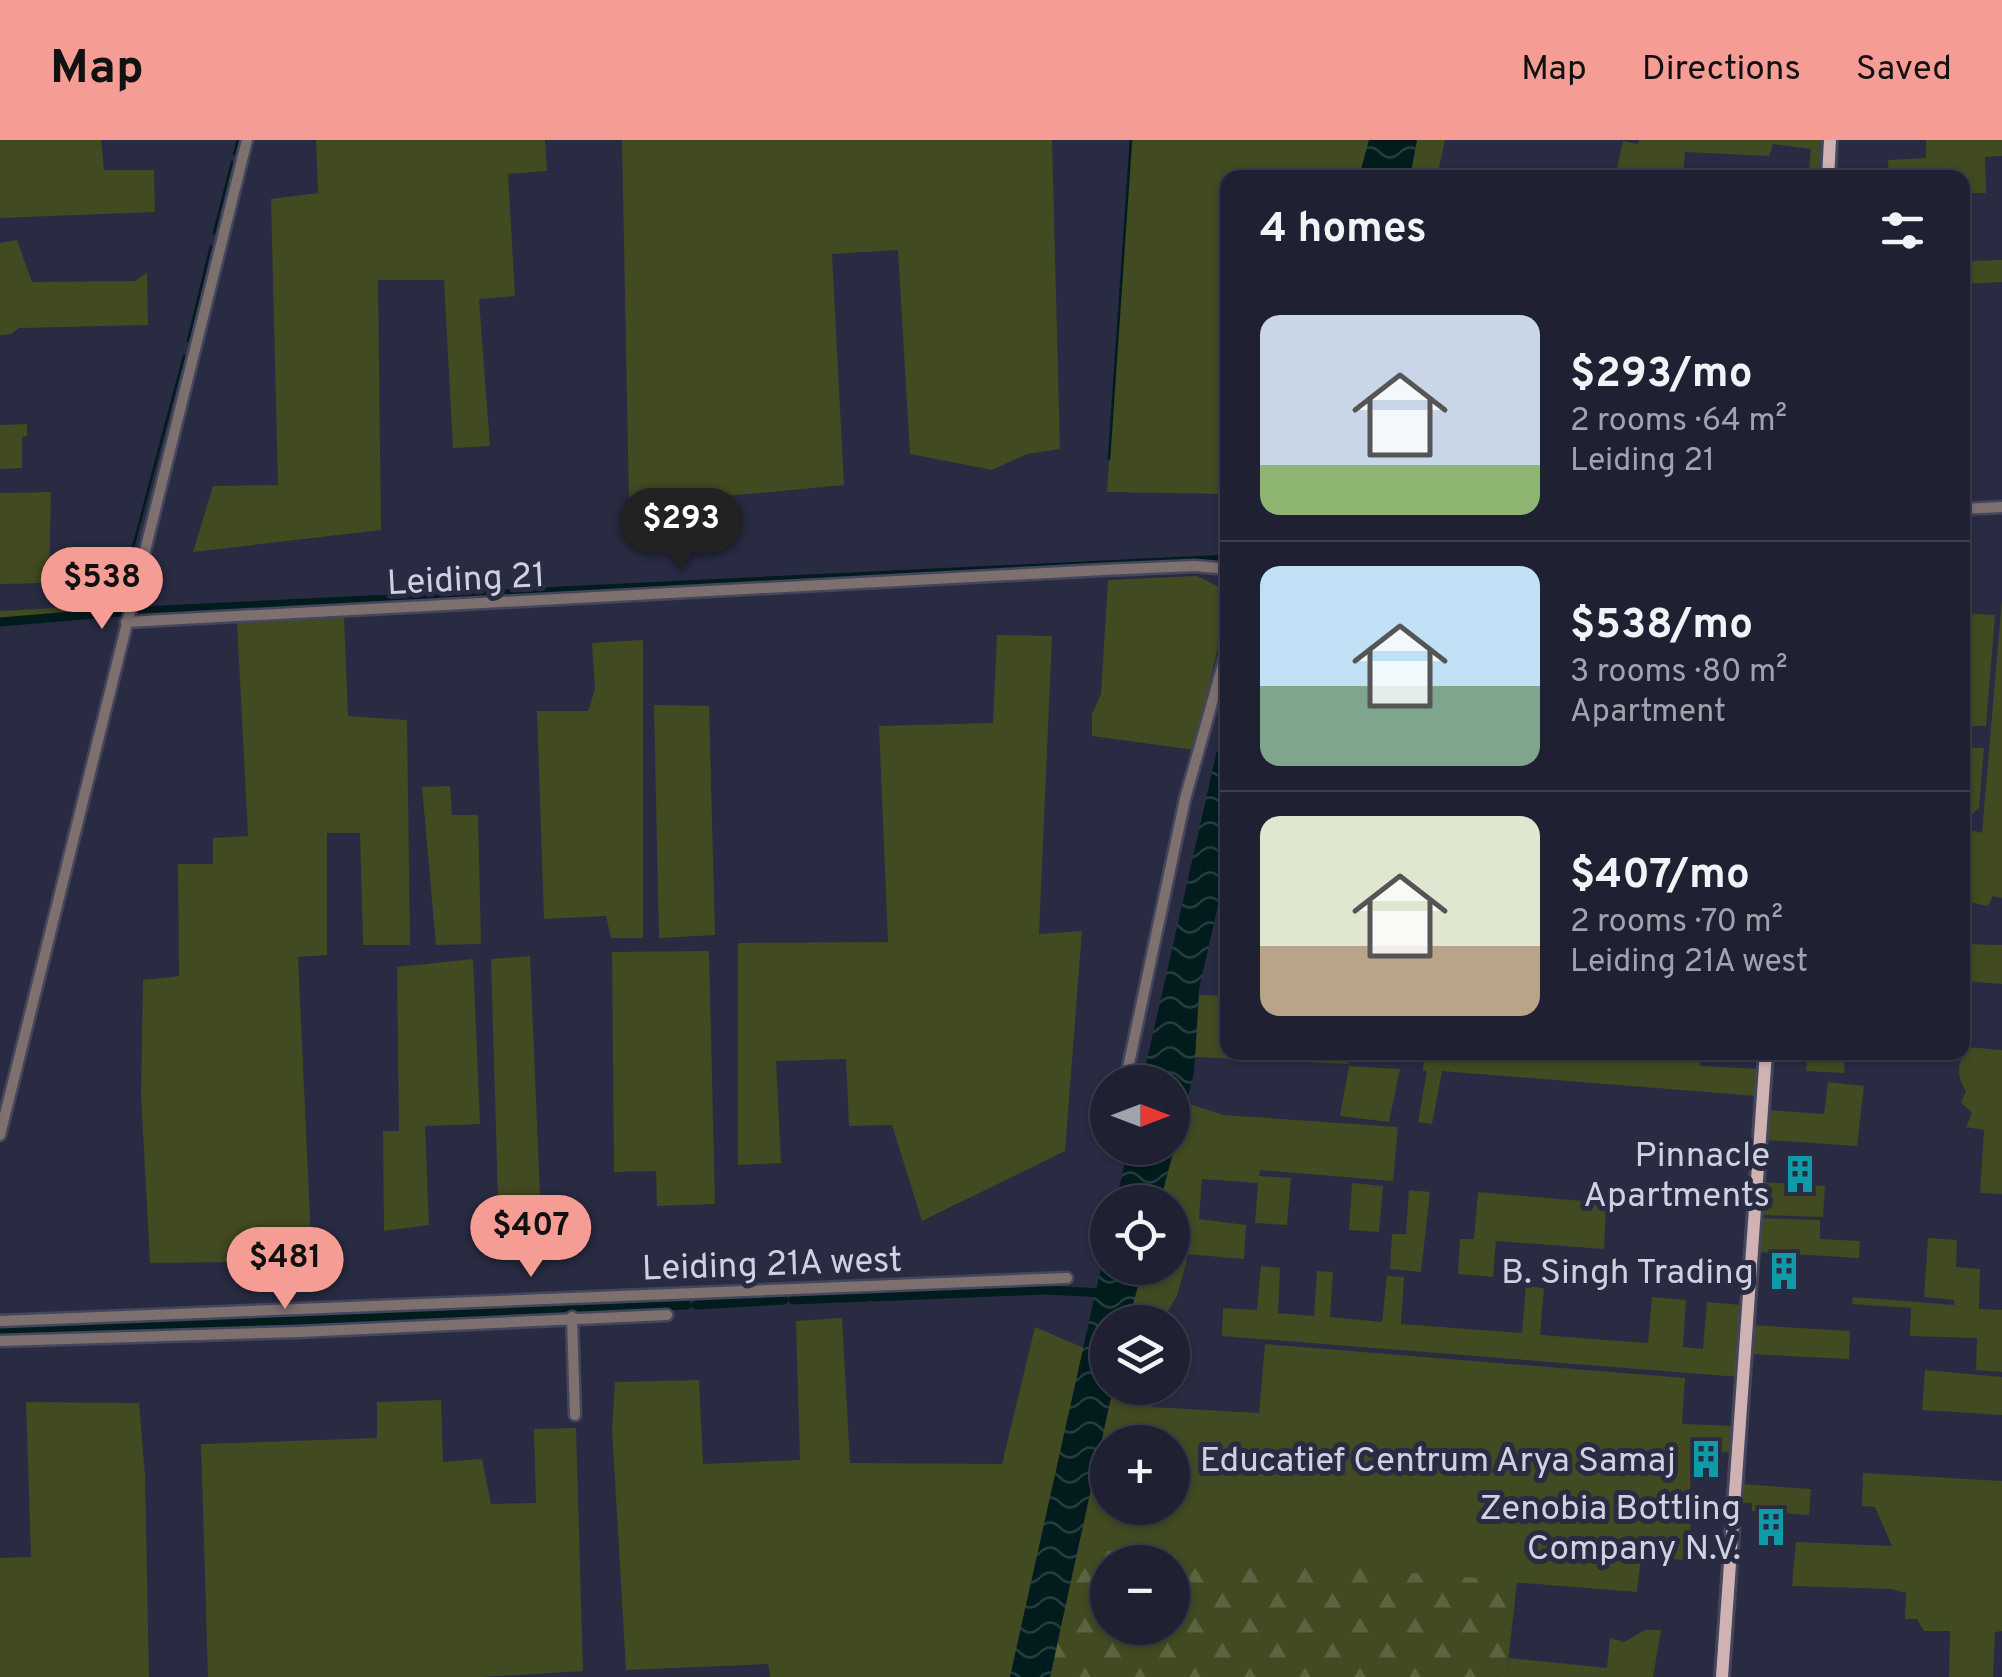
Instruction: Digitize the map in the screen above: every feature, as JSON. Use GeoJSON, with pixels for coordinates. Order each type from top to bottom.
{"type":"FeatureCollection","features":[{"type":"Feature","properties":{"kind":"main road"},"geometry":{"type":"LineString","coordinates":[[1828,170],[1830,140]]}},
{"type":"Feature","properties":{"kind":"main road"},"geometry":{"type":"LineString","coordinates":[[1722,1677],[1765,1060]]}},
{"type":"Feature","properties":{"kind":"street"},"geometry":{"type":"LineString","coordinates":[[0,1135],[246,140]]}},
{"type":"Feature","properties":{"kind":"street"},"geometry":{"type":"LineString","coordinates":[[1970,508],[2002,506]]}},
{"type":"Feature","properties":{"kind":"street","name":"Leiding 21"},"geometry":{"type":"LineString","coordinates":[[126,622],[1103,570],[1195,566],[1220,569]]}},
{"type":"Feature","properties":{"kind":"street"},"geometry":{"type":"LineString","coordinates":[[1129,1065],[1185,799],[1220,674]]}},
{"type":"Feature","properties":{"kind":"street","name":"Leiding 21A west"},"geometry":{"type":"LineString","coordinates":[[0,1321],[1067,1278]]}},
{"type":"Feature","properties":{"kind":"street"},"geometry":{"type":"LineString","coordinates":[[0,1341],[668,1315]]}},
{"type":"Feature","properties":{"kind":"street"},"geometry":{"type":"LineString","coordinates":[[572,1317],[575,1414]]}},
{"type":"Feature","properties":{"kind":"green space"},"geometry":{"type":"Polygon","coordinates":[[[0,140],[101,140],[104,170],[154,170],[155,212],[0,218],[0,140]]]}},
{"type":"Feature","properties":{"kind":"green space"},"geometry":{"type":"Polygon","coordinates":[[[316,140],[545,140],[547,171],[508,174],[515,296],[479,299],[490,446],[453,448],[444,280],[378,280],[381,530],[193,552],[213,486],[278,485],[271,199],[318,193],[316,140]]]}},
{"type":"Feature","properties":{"kind":"green space"},"geometry":{"type":"Polygon","coordinates":[[[622,140],[1052,140],[1060,449],[1027,454],[992,470],[910,454],[898,250],[832,254],[844,485],[629,505],[622,140]]]}},
{"type":"Feature","properties":{"kind":"green space"},"geometry":{"type":"Polygon","coordinates":[[[1131,140],[1369,140],[1361,170],[1220,170],[1220,494],[1107,492],[1131,140]]]}},
{"type":"Feature","properties":{"kind":"green space"},"geometry":{"type":"Polygon","coordinates":[[[1417,140],[1445,140],[1439,170],[1411,170],[1417,140]]]}},
{"type":"Feature","properties":{"kind":"green space"},"geometry":{"type":"Polygon","coordinates":[[[1639,140],[1821,140],[1819,170],[1809,170],[1811,149],[1773,144],[1769,156],[1685,152],[1684,170],[1617,170],[1623,141],[1638,144],[1639,140]]]}},
{"type":"Feature","properties":{"kind":"green space"},"geometry":{"type":"Polygon","coordinates":[[[1926,140],[2002,140],[2002,156],[1985,157],[1986,193],[1970,193],[1970,170],[1889,170],[1888,160],[1926,158],[1926,140]]]}},
{"type":"Feature","properties":{"kind":"green space"},"geometry":{"type":"Polygon","coordinates":[[[17,240],[32,282],[136,281],[147,272],[148,325],[19,328],[0,335],[0,243],[17,240]]]}},
{"type":"Feature","properties":{"kind":"green space"},"geometry":{"type":"Polygon","coordinates":[[[2002,260],[2002,282],[1970,284],[1970,261],[2002,260]]]}},
{"type":"Feature","properties":{"kind":"green space"},"geometry":{"type":"Polygon","coordinates":[[[27,424],[27,436],[22,437],[22,468],[0,469],[0,425],[27,424]]]}},
{"type":"Feature","properties":{"kind":"green space"},"geometry":{"type":"Polygon","coordinates":[[[51,492],[49,583],[0,584],[0,493],[51,492]]]}},
{"type":"Feature","properties":{"kind":"green space"},"geometry":{"type":"Polygon","coordinates":[[[1197,576],[1220,588],[1220,637],[1195,750],[1092,736],[1092,714],[1101,694],[1108,580],[1197,576]]]}},
{"type":"Feature","properties":{"kind":"green space"},"geometry":{"type":"Polygon","coordinates":[[[2002,599],[2002,898],[1993,896],[1988,906],[1970,902],[1970,830],[1982,833],[2002,599]]]}},
{"type":"Feature","properties":{"kind":"green space"},"geometry":{"type":"Polygon","coordinates":[[[123,606],[123,616],[0,626],[0,611],[123,606]]]}},
{"type":"Feature","properties":{"kind":"green space"},"geometry":{"type":"Polygon","coordinates":[[[1970,613],[1995,615],[1986,726],[1970,726],[1970,613]]]}},
{"type":"Feature","properties":{"kind":"green space"},"geometry":{"type":"Polygon","coordinates":[[[344,617],[348,716],[407,720],[410,945],[363,945],[360,833],[327,833],[327,955],[298,957],[312,1261],[150,1263],[141,1094],[143,980],[179,976],[178,864],[213,864],[213,838],[248,836],[237,622],[344,617]]]}},
{"type":"Feature","properties":{"kind":"green space"},"geometry":{"type":"Polygon","coordinates":[[[997,635],[1052,636],[1039,934],[1082,931],[1065,1151],[922,1221],[892,1125],[849,1126],[846,1059],[776,1061],[781,1163],[738,1165],[738,943],[888,942],[879,726],[993,723],[997,635]]]}},
{"type":"Feature","properties":{"kind":"green space"},"geometry":{"type":"Polygon","coordinates":[[[643,640],[643,938],[611,938],[606,916],[544,919],[537,711],[588,711],[595,689],[592,643],[643,640]]]}},
{"type":"Feature","properties":{"kind":"green space"},"geometry":{"type":"Polygon","coordinates":[[[654,705],[709,706],[715,935],[659,938],[654,705]]]}},
{"type":"Feature","properties":{"kind":"green space"},"geometry":{"type":"Polygon","coordinates":[[[1970,747],[1984,748],[1979,808],[1970,816],[1970,747]]]}},
{"type":"Feature","properties":{"kind":"green space"},"geometry":{"type":"Polygon","coordinates":[[[450,786],[452,815],[478,815],[481,944],[436,945],[422,787],[450,786]]]}},
{"type":"Feature","properties":{"kind":"green space"},"geometry":{"type":"Polygon","coordinates":[[[1970,944],[2002,945],[2002,984],[1970,982],[1970,944]]]}},
{"type":"Feature","properties":{"kind":"green space"},"geometry":{"type":"Polygon","coordinates":[[[709,951],[715,1204],[657,1206],[656,1171],[614,1172],[612,952],[709,951]]]}},
{"type":"Feature","properties":{"kind":"green space"},"geometry":{"type":"Polygon","coordinates":[[[530,956],[540,1196],[498,1199],[491,959],[530,956]]]}},
{"type":"Feature","properties":{"kind":"green space"},"geometry":{"type":"Polygon","coordinates":[[[473,959],[480,1124],[425,1126],[429,1225],[384,1231],[383,1131],[399,1131],[397,967],[473,959]]]}},
{"type":"Feature","properties":{"kind":"green space"},"geometry":{"type":"Polygon","coordinates":[[[1199,995],[1220,996],[1220,1058],[1195,1057],[1199,995]]]}},
{"type":"Feature","properties":{"kind":"green space"},"geometry":{"type":"Polygon","coordinates":[[[1970,1047],[2002,1050],[2002,1194],[1980,1193],[1984,1130],[1966,1127],[1972,1113],[1961,1102],[1966,1091],[1959,1069],[1961,1060],[1970,1060],[1970,1047]]]}},
{"type":"Feature","properties":{"kind":"green space"},"geometry":{"type":"Polygon","coordinates":[[[1261,1060],[1348,1060],[1348,1064],[1261,1060]]]}},
{"type":"Feature","properties":{"kind":"green space"},"geometry":{"type":"Polygon","coordinates":[[[1424,1060],[1700,1060],[1700,1066],[1760,1069],[1757,1096],[1442,1071],[1432,1124],[1418,1122],[1427,1071],[1423,1070],[1424,1060]]]}},
{"type":"Feature","properties":{"kind":"green space"},"geometry":{"type":"Polygon","coordinates":[[[1807,1060],[1845,1060],[1844,1073],[1806,1071],[1807,1060]]]}},
{"type":"Feature","properties":{"kind":"green space"},"geometry":{"type":"Polygon","coordinates":[[[1349,1066],[1400,1069],[1389,1122],[1340,1116],[1349,1066]]]}},
{"type":"Feature","properties":{"kind":"green space"},"geometry":{"type":"Polygon","coordinates":[[[1828,1082],[1864,1086],[1857,1146],[1765,1140],[1766,1110],[1824,1114],[1828,1082]]]}},
{"type":"Feature","properties":{"kind":"green space"},"geometry":{"type":"Polygon","coordinates":[[[1190,1104],[1224,1115],[1398,1127],[1393,1181],[1260,1170],[1259,1176],[1291,1178],[1287,1225],[1255,1223],[1258,1183],[1202,1179],[1199,1219],[1246,1225],[1244,1259],[1190,1254],[1190,1185],[1164,1185],[1170,1165],[1190,1165],[1190,1104]]]}},
{"type":"Feature","properties":{"kind":"green space"},"geometry":{"type":"Polygon","coordinates":[[[1761,1182],[1825,1186],[1823,1217],[1759,1215],[1761,1182]]]}},
{"type":"Feature","properties":{"kind":"green space"},"geometry":{"type":"Polygon","coordinates":[[[1352,1183],[1383,1186],[1379,1232],[1349,1230],[1352,1183]]]}},
{"type":"Feature","properties":{"kind":"green space"},"geometry":{"type":"Polygon","coordinates":[[[1409,1190],[1430,1192],[1421,1272],[1390,1269],[1392,1234],[1406,1234],[1409,1190]]]}},
{"type":"Feature","properties":{"kind":"green space"},"geometry":{"type":"Polygon","coordinates":[[[1478,1192],[1606,1203],[1604,1249],[1496,1241],[1493,1277],[1458,1274],[1460,1239],[1474,1239],[1478,1192]]]}},
{"type":"Feature","properties":{"kind":"green space"},"geometry":{"type":"Polygon","coordinates":[[[1761,1218],[1820,1220],[1820,1239],[1860,1241],[1859,1258],[1757,1252],[1761,1218]]]}},
{"type":"Feature","properties":{"kind":"green space"},"geometry":{"type":"Polygon","coordinates":[[[1928,1238],[1957,1240],[1956,1267],[1980,1269],[1979,1309],[2002,1310],[2002,1372],[1976,1370],[1977,1338],[1910,1336],[1911,1308],[1852,1304],[1853,1297],[1954,1305],[1954,1300],[1924,1297],[1928,1238]]]}},
{"type":"Feature","properties":{"kind":"green space"},"geometry":{"type":"Polygon","coordinates":[[[1261,1266],[1280,1268],[1278,1313],[1314,1316],[1317,1271],[1333,1272],[1330,1317],[1382,1322],[1387,1276],[1404,1277],[1401,1324],[1522,1333],[1526,1286],[1544,1288],[1540,1335],[1648,1343],[1652,1297],[1686,1300],[1683,1347],[1703,1349],[1707,1302],[1741,1305],[1739,1377],[1222,1336],[1223,1308],[1257,1310],[1261,1266]]]}},
{"type":"Feature","properties":{"kind":"green space"},"geometry":{"type":"Polygon","coordinates":[[[1138,1285],[1180,1285],[1171,1305],[1133,1305],[1138,1285]]]}},
{"type":"Feature","properties":{"kind":"green space"},"geometry":{"type":"Polygon","coordinates":[[[842,1318],[850,1463],[1002,1464],[1035,1327],[1084,1348],[1010,1677],[770,1677],[768,1664],[626,1670],[612,1429],[615,1382],[699,1380],[703,1464],[800,1460],[796,1321],[842,1318]]]}},
{"type":"Feature","properties":{"kind":"green space"},"geometry":{"type":"Polygon","coordinates":[[[1751,1325],[1850,1331],[1849,1359],[1750,1354],[1751,1325]]]}},
{"type":"Feature","properties":{"kind":"green space"},"geometry":{"type":"Polygon","coordinates":[[[1265,1344],[1685,1378],[1682,1424],[1736,1426],[1735,1452],[1691,1451],[1690,1503],[1669,1502],[1669,1520],[1691,1521],[1687,1560],[1641,1557],[1637,1592],[1190,1557],[1190,1545],[1078,1548],[1090,1493],[1090,1525],[1190,1525],[1190,1425],[1105,1425],[1109,1405],[1259,1413],[1265,1344]]]}},
{"type":"Feature","properties":{"kind":"green space"},"geometry":{"type":"Polygon","coordinates":[[[1925,1370],[2002,1377],[2002,1415],[1922,1410],[1925,1370]]]}},
{"type":"Feature","properties":{"kind":"green space"},"geometry":{"type":"Polygon","coordinates":[[[441,1400],[443,1462],[482,1459],[491,1504],[536,1503],[534,1429],[576,1428],[583,1671],[481,1677],[208,1677],[201,1444],[377,1438],[377,1402],[441,1400]]]}},
{"type":"Feature","properties":{"kind":"green space"},"geometry":{"type":"Polygon","coordinates":[[[26,1402],[139,1403],[145,1475],[149,1677],[0,1677],[0,1558],[31,1557],[26,1402]]]}},
{"type":"Feature","properties":{"kind":"green space"},"geometry":{"type":"Polygon","coordinates":[[[1863,1473],[2002,1481],[2002,1631],[1995,1632],[1993,1677],[1949,1677],[1950,1631],[1924,1631],[1917,1619],[1905,1619],[1906,1593],[1891,1589],[1792,1586],[1796,1542],[1892,1546],[1875,1507],[1862,1506],[1863,1473]]]}},
{"type":"Feature","properties":{"kind":"green space"},"geometry":{"type":"Polygon","coordinates":[[[1741,1484],[1811,1489],[1809,1515],[1752,1511],[1752,1503],[1740,1502],[1741,1484]]]}},
{"type":"Feature","properties":{"kind":"green space"},"geometry":{"type":"Polygon","coordinates":[[[1078,1548],[1090,1549],[1090,1645],[1190,1645],[1190,1556],[1517,1581],[1507,1672],[1496,1677],[1050,1677],[1078,1548]]]}},
{"type":"Feature","properties":{"kind":"green space"},"geometry":{"type":"Polygon","coordinates":[[[1645,1630],[1661,1630],[1653,1677],[1496,1677],[1507,1672],[1509,1658],[1607,1668],[1610,1638],[1624,1642],[1645,1630]]]}},
{"type":"Feature","properties":{"kind":"water"},"geometry":{"type":"Polygon","coordinates":[[[1369,140],[1417,140],[1411,170],[1361,170],[1369,140]]]}},
{"type":"Feature","properties":{"kind":"water"},"geometry":{"type":"Polygon","coordinates":[[[1220,737],[1220,897],[1199,989],[1190,1088],[1190,1065],[1146,1065],[1220,737]]]}},
{"type":"Feature","properties":{"kind":"water"},"geometry":{"type":"Polygon","coordinates":[[[1124,1165],[1170,1165],[1164,1185],[1120,1185],[1124,1165]]]}},
{"type":"Feature","properties":{"kind":"water"},"geometry":{"type":"Polygon","coordinates":[[[1097,1285],[1138,1285],[1133,1305],[1093,1305],[1097,1285]]]}},
{"type":"Feature","properties":{"kind":"water"},"geometry":{"type":"Polygon","coordinates":[[[1090,1317],[1090,1405],[1109,1405],[1105,1425],[1090,1425],[1090,1494],[1050,1677],[1010,1677],[1090,1317]]]}},
{"type":"Feature","properties":{"kind":"waterway"},"geometry":{"type":"LineString","coordinates":[[234,154],[238,140]]}},
{"type":"Feature","properties":{"kind":"waterway"},"geometry":{"type":"LineString","coordinates":[[1109,459],[1131,140]]}},
{"type":"Feature","properties":{"kind":"waterway"},"geometry":{"type":"LineString","coordinates":[[214,233],[232,162]]}},
{"type":"Feature","properties":{"kind":"waterway"},"geometry":{"type":"LineString","coordinates":[[188,341],[211,246]]}},
{"type":"Feature","properties":{"kind":"waterway"},"geometry":{"type":"LineString","coordinates":[[119,600],[184,356]]}},
{"type":"Feature","properties":{"kind":"waterway"},"geometry":{"type":"LineString","coordinates":[[141,611],[1220,559]]}},
{"type":"Feature","properties":{"kind":"waterway"},"geometry":{"type":"LineString","coordinates":[[115,613],[118,604]]}},
{"type":"Feature","properties":{"kind":"waterway"},"geometry":{"type":"LineString","coordinates":[[0,622],[120,612]]}},
{"type":"Feature","properties":{"kind":"waterway"},"geometry":{"type":"LineString","coordinates":[[873,1297],[1045,1290],[1105,1293]]}},
{"type":"Feature","properties":{"kind":"waterway"},"geometry":{"type":"LineString","coordinates":[[793,1300],[867,1297]]}},
{"type":"Feature","properties":{"kind":"waterway"},"geometry":{"type":"LineString","coordinates":[[696,1305],[784,1300]]}},
{"type":"Feature","properties":{"kind":"waterway"},"geometry":{"type":"LineString","coordinates":[[0,1332],[687,1305]]}},
{"type":"Feature","properties":{"kind":"place","name":"Pinnacle Apartments"},"geometry":{"type":"Point","coordinates":[1800,1174]}},
{"type":"Feature","properties":{"kind":"place","name":"B. Singh Trading"},"geometry":{"type":"Point","coordinates":[1784,1271]}},
{"type":"Feature","properties":{"kind":"place","name":"Educatief Centrum Arya Samaj"},"geometry":{"type":"Point","coordinates":[1706,1459]}},
{"type":"Feature","properties":{"kind":"place","name":"Zenobia Bottling Company N.V."},"geometry":{"type":"Point","coordinates":[1771,1527]}}]}
